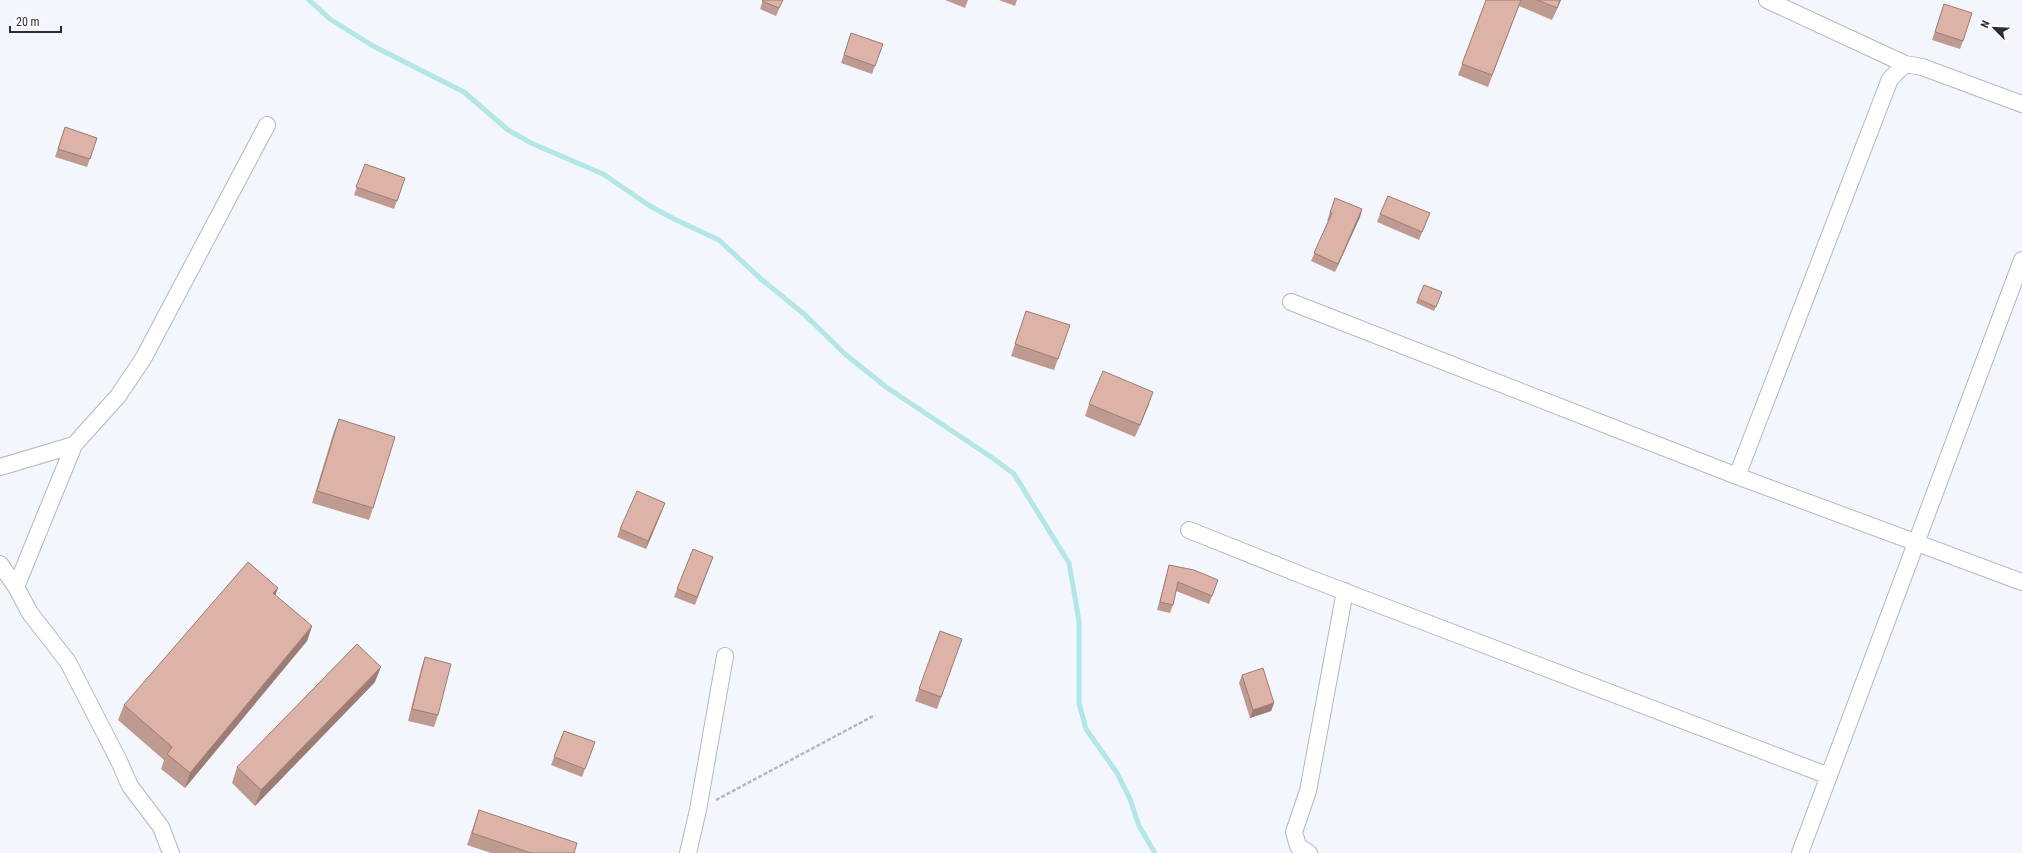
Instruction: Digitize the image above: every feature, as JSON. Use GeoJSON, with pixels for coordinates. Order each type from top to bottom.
{"type":"FeatureCollection","features":[{"type":"Feature","properties":{"kind":"street"},"geometry":{"type":"LineString","coordinates":[[1767,0],[1905,64],[1922,67],[2022,104]]}},
{"type":"Feature","properties":{"kind":"street"},"geometry":{"type":"LineString","coordinates":[[1737,476],[1883,91],[1890,79],[1905,64]]}},
{"type":"Feature","properties":{"kind":"street"},"geometry":{"type":"LineString","coordinates":[[16,587],[74,445],[118,396],[143,359],[267,125]]}},
{"type":"Feature","properties":{"kind":"street"},"geometry":{"type":"LineString","coordinates":[[1800,853],[2022,260]]}},
{"type":"Feature","properties":{"kind":"street"},"geometry":{"type":"LineString","coordinates":[[1291,302],[1737,476],[2022,582]]}},
{"type":"Feature","properties":{"kind":"street"},"geometry":{"type":"LineString","coordinates":[[0,467],[74,445]]}},
{"type":"Feature","properties":{"kind":"street"},"geometry":{"type":"LineString","coordinates":[[1189,530],[1829,776]]}},
{"type":"Feature","properties":{"kind":"street"},"geometry":{"type":"LineString","coordinates":[[0,564],[16,587],[30,613],[68,662],[119,761],[130,786],[161,827],[171,853]]}},
{"type":"Feature","properties":{"kind":"street"},"geometry":{"type":"LineString","coordinates":[[1309,853],[1298,846],[1294,832],[1308,791],[1345,591]]}},
{"type":"Feature","properties":{"kind":"street"},"geometry":{"type":"LineString","coordinates":[[688,853],[698,810],[725,656]]}},
{"type":"Feature","properties":{"kind":"path"},"geometry":{"type":"LineString","coordinates":[[698,810],[876,715]]}},
{"type":"Feature","properties":{"kind":"building"},"geometry":{"type":"Polygon","coordinates":[[[783,0],[779,8],[762,1],[783,0]]]}},
{"type":"Feature","properties":{"kind":"building"},"geometry":{"type":"Polygon","coordinates":[[[1486,0],[1521,0],[1492,75],[1462,64],[1486,0]]]}},
{"type":"Feature","properties":{"kind":"building"},"geometry":{"type":"Polygon","coordinates":[[[1537,0],[1560,0],[1557,8],[1537,0]]]}},
{"type":"Feature","properties":{"kind":"building"},"geometry":{"type":"Polygon","coordinates":[[[1944,4],[1972,13],[1963,41],[1935,32],[1944,4]]]}},
{"type":"Feature","properties":{"kind":"building"},"geometry":{"type":"Polygon","coordinates":[[[851,33],[883,44],[875,66],[844,55],[851,33]]]}},
{"type":"Feature","properties":{"kind":"building"},"geometry":{"type":"Polygon","coordinates":[[[65,127],[97,138],[90,159],[58,149],[65,127]]]}},
{"type":"Feature","properties":{"kind":"building"},"geometry":{"type":"Polygon","coordinates":[[[365,164],[405,178],[397,201],[356,187],[365,164]]]}},
{"type":"Feature","properties":{"kind":"building"},"geometry":{"type":"Polygon","coordinates":[[[1388,196],[1430,213],[1422,232],[1380,214],[1388,196]]]}},
{"type":"Feature","properties":{"kind":"building"},"geometry":{"type":"Polygon","coordinates":[[[1335,198],[1362,209],[1338,264],[1314,253],[1332,213],[1330,213],[1335,198]]]}},
{"type":"Feature","properties":{"kind":"building"},"geometry":{"type":"Polygon","coordinates":[[[1424,285],[1442,292],[1436,307],[1418,299],[1424,285]]]}},
{"type":"Feature","properties":{"kind":"building"},"geometry":{"type":"Polygon","coordinates":[[[1026,311],[1070,325],[1058,359],[1015,344],[1026,311]]]}},
{"type":"Feature","properties":{"kind":"building"},"geometry":{"type":"Polygon","coordinates":[[[1103,371],[1153,392],[1140,425],[1089,404],[1103,371]]]}},
{"type":"Feature","properties":{"kind":"building"},"geometry":{"type":"Polygon","coordinates":[[[339,419],[395,437],[373,508],[317,491],[339,419]]]}},
{"type":"Feature","properties":{"kind":"building"},"geometry":{"type":"Polygon","coordinates":[[[637,491],[665,503],[648,541],[620,529],[637,491]]]}},
{"type":"Feature","properties":{"kind":"building"},"geometry":{"type":"Polygon","coordinates":[[[693,549],[713,557],[697,597],[677,589],[693,549]]]}},
{"type":"Feature","properties":{"kind":"building"},"geometry":{"type":"Polygon","coordinates":[[[248,562],[278,588],[273,593],[312,626],[190,773],[167,754],[172,747],[124,705],[248,562]]]}},
{"type":"Feature","properties":{"kind":"building"},"geometry":{"type":"Polygon","coordinates":[[[1169,565],[1194,570],[1218,580],[1212,596],[1178,582],[1173,605],[1160,602],[1169,565]]]}},
{"type":"Feature","properties":{"kind":"building"},"geometry":{"type":"Polygon","coordinates":[[[940,631],[962,639],[941,697],[919,689],[940,631]]]}},
{"type":"Feature","properties":{"kind":"building"},"geometry":{"type":"Polygon","coordinates":[[[357,644],[381,667],[261,790],[237,767],[357,644]]]}},
{"type":"Feature","properties":{"kind":"building"},"geometry":{"type":"Polygon","coordinates":[[[425,657],[451,664],[438,715],[412,709],[425,657]]]}},
{"type":"Feature","properties":{"kind":"building"},"geometry":{"type":"Polygon","coordinates":[[[1263,668],[1274,703],[1253,710],[1242,675],[1263,668]]]}},
{"type":"Feature","properties":{"kind":"building"},"geometry":{"type":"Polygon","coordinates":[[[564,731],[595,742],[585,769],[554,757],[564,731]]]}},
{"type":"Feature","properties":{"kind":"building"},"geometry":{"type":"Polygon","coordinates":[[[479,810],[577,843],[574,853],[531,853],[472,833],[479,810]]]}},
{"type":"Feature","properties":{"kind":"waterway"},"geometry":{"type":"LineString","coordinates":[[309,0],[330,19],[373,46],[464,92],[508,130],[531,143],[603,174],[650,206],[719,240],[761,279],[804,314],[845,354],[886,387],[1014,474],[1069,563],[1079,621],[1079,703],[1086,729],[1117,773],[1130,799],[1139,826],[1155,853]]}}]}
